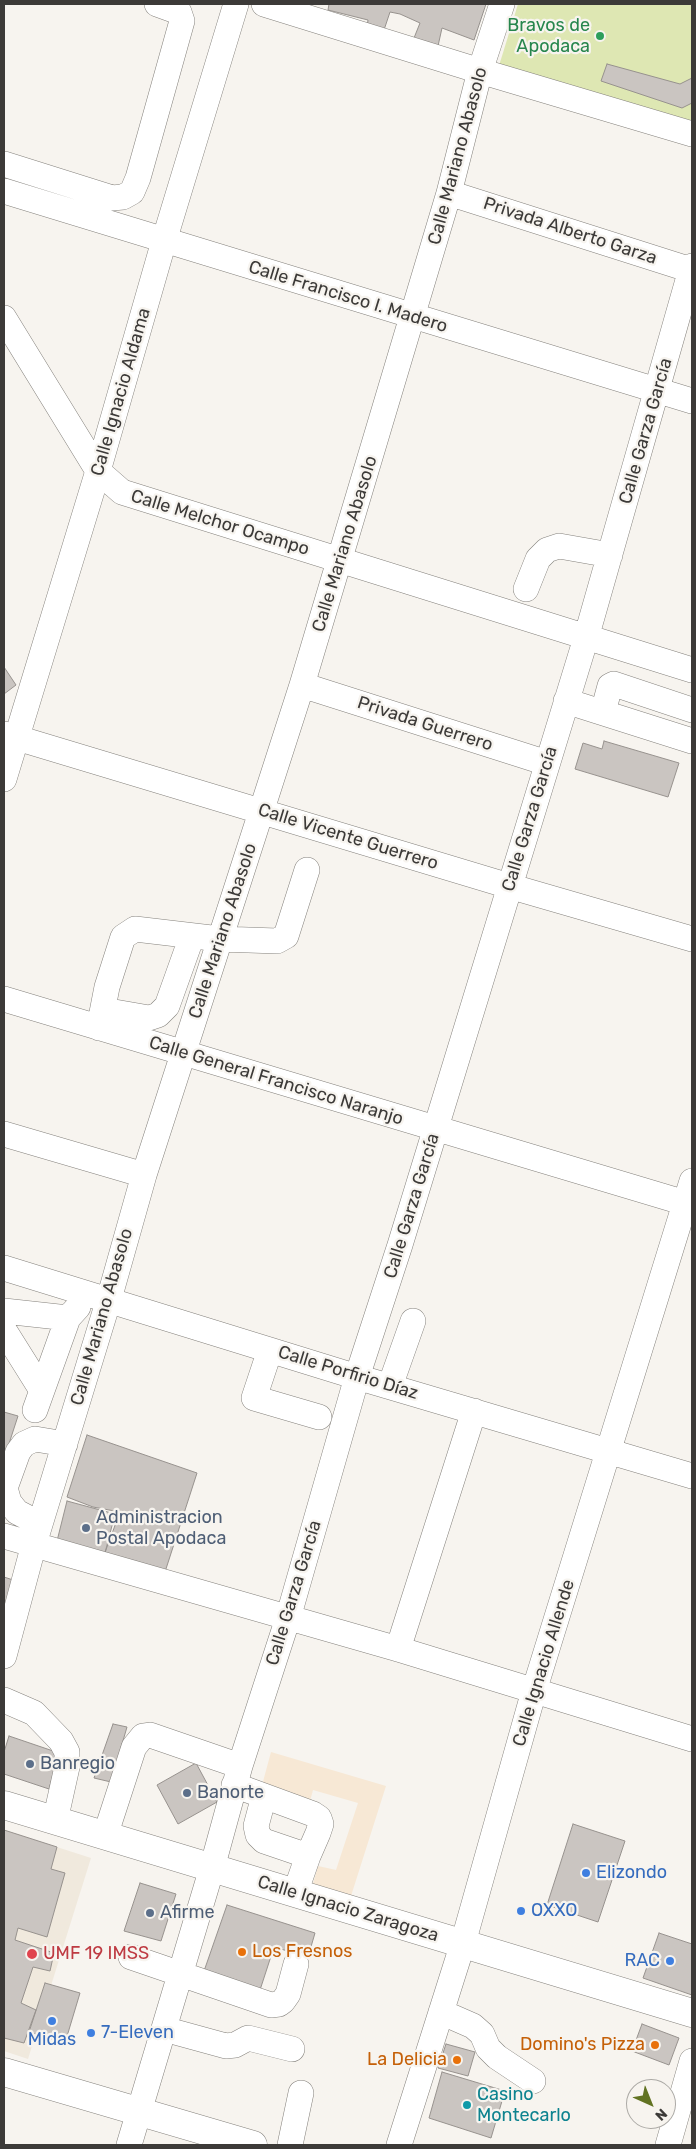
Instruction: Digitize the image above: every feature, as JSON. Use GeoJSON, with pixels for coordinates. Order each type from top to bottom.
{"type":"FeatureCollection","features":[{"type":"Feature","properties":{"kind":"main road","name":"Calle Ignacio Zaragoza"},"geometry":{"type":"LineString","coordinates":[[4,1805],[692,2013]]}},
{"type":"Feature","properties":{"kind":"main road"},"geometry":{"type":"LineString","coordinates":[[4,2072],[139,2112],[212,2140],[253,2145]]}},
{"type":"Feature","properties":{"kind":"street"},"geometry":{"type":"LineString","coordinates":[[4,164],[112,198],[122,197],[132,192],[138,178],[182,21],[179,12],[157,4]]}},
{"type":"Feature","properties":{"kind":"street","name":"Calle Ignacio Aldama"},"geometry":{"type":"LineString","coordinates":[[4,780],[10,736],[98,471],[164,241],[236,4]]}},
{"type":"Feature","properties":{"kind":"street"},"geometry":{"type":"LineString","coordinates":[[264,4],[692,134]]}},
{"type":"Feature","properties":{"kind":"street","name":"Calle Mariano Abasolo"},"geometry":{"type":"LineString","coordinates":[[4,1656],[64,1444],[99,1296],[144,1175],[302,685],[450,193],[480,71],[502,4]]}},
{"type":"Feature","properties":{"kind":"street","name":"Calle Francisco I. Madero"},"geometry":{"type":"LineString","coordinates":[[4,191],[692,401]]}},
{"type":"Feature","properties":{"kind":"street","name":"Privada Alberto Garza"},"geometry":{"type":"LineString","coordinates":[[450,193],[692,268]]}},
{"type":"Feature","properties":{"kind":"street","name":"Calle Garza García"},"geometry":{"type":"LineString","coordinates":[[129,2145],[212,1868],[237,1776],[288,1618],[357,1377],[436,1129],[586,638],[692,268]]}},
{"type":"Feature","properties":{"kind":"street","name":"Calle Melchor Ocampo"},"geometry":{"type":"LineString","coordinates":[[4,318],[98,471],[122,492],[136,498],[692,670]]}},
{"type":"Feature","properties":{"kind":"street"},"geometry":{"type":"LineString","coordinates":[[526,589],[538,558],[547,550],[559,546],[610,555]]}},
{"type":"Feature","properties":{"kind":"street"},"geometry":{"type":"LineString","coordinates":[[603,712],[610,686],[614,684],[692,710]]}},
{"type":"Feature","properties":{"kind":"street","name":"Privada Guerrero"},"geometry":{"type":"LineString","coordinates":[[302,685],[547,763]]}},
{"type":"Feature","properties":{"kind":"street"},"geometry":{"type":"LineString","coordinates":[[566,701],[692,741]]}},
{"type":"Feature","properties":{"kind":"street","name":"Calle Vicente Guerrero"},"geometry":{"type":"LineString","coordinates":[[10,736],[692,939]]}},
{"type":"Feature","properties":{"kind":"street"},"geometry":{"type":"LineString","coordinates":[[192,936],[167,1006],[158,1015],[149,1018],[101,1019],[107,988],[124,937],[135,929],[220,939],[277,941],[286,936],[307,870]]}},
{"type":"Feature","properties":{"kind":"street","name":"Calle General Francisco Naranjo"},"geometry":{"type":"LineString","coordinates":[[4,999],[101,1019],[182,1053],[436,1129],[690,1196]]}},
{"type":"Feature","properties":{"kind":"street"},"geometry":{"type":"LineString","coordinates":[[4,1134],[144,1175]]}},
{"type":"Feature","properties":{"kind":"street","name":"Calle Ignacio Allende"},"geometry":{"type":"LineString","coordinates":[[400,2145],[463,1943],[534,1691],[690,1196]]}},
{"type":"Feature","properties":{"kind":"street","name":"Calle Porfirio Díaz"},"geometry":{"type":"LineString","coordinates":[[4,1268],[357,1377],[610,1450],[692,1476]]}},
{"type":"Feature","properties":{"kind":"street"},"geometry":{"type":"LineString","coordinates":[[4,1330],[38,1400],[68,1318],[99,1296]]}},
{"type":"Feature","properties":{"kind":"street"},"geometry":{"type":"LineString","coordinates":[[4,1311],[68,1318]]}},
{"type":"Feature","properties":{"kind":"street"},"geometry":{"type":"LineString","coordinates":[[390,1386],[413,1321]]}},
{"type":"Feature","properties":{"kind":"street"},"geometry":{"type":"LineString","coordinates":[[270,1350],[254,1398],[319,1418]]}},
{"type":"Feature","properties":{"kind":"street"},"geometry":{"type":"LineString","coordinates":[[398,1649],[474,1411]]}},
{"type":"Feature","properties":{"kind":"street"},"geometry":{"type":"LineString","coordinates":[[37,1534],[9,1502],[4,1488],[18,1452],[24,1444],[35,1439],[64,1444]]}},
{"type":"Feature","properties":{"kind":"street"},"geometry":{"type":"LineString","coordinates":[[4,1536],[37,1534],[288,1618],[398,1649],[692,1739]]}},
{"type":"Feature","properties":{"kind":"street"},"geometry":{"type":"LineString","coordinates":[[4,1700],[34,1713],[61,1741],[67,1752],[67,1767],[55,1821]]}},
{"type":"Feature","properties":{"kind":"street"},"geometry":{"type":"LineString","coordinates":[[105,1836],[134,1747],[143,1736],[150,1736],[237,1776],[264,1796],[320,1818],[321,1824],[318,1833],[294,1893]]}},
{"type":"Feature","properties":{"kind":"street"},"geometry":{"type":"LineString","coordinates":[[264,1796],[256,1826],[258,1835],[264,1841],[308,1856]]}},
{"type":"Feature","properties":{"kind":"street"},"geometry":{"type":"LineString","coordinates":[[131,1957],[271,2005],[279,2004],[288,1994],[296,1964]]}},
{"type":"Feature","properties":{"kind":"street"},"geometry":{"type":"LineString","coordinates":[[442,2012],[473,2026],[482,2034],[488,2048],[497,2057],[533,2081]]}},
{"type":"Feature","properties":{"kind":"street"},"geometry":{"type":"LineString","coordinates":[[164,2029],[226,2046],[235,2045],[248,2038],[292,2049]]}},
{"type":"Feature","properties":{"kind":"street"},"geometry":{"type":"LineString","coordinates":[[668,2145],[686,2105],[692,2061]]}},
{"type":"Feature","properties":{"kind":"street"},"geometry":{"type":"LineString","coordinates":[[290,2145],[301,2093]]}},
{"type":"Feature","properties":{"kind":"shaded area"},"geometry":{"type":"Polygon","coordinates":[[[271,1752],[386,1786],[351,1896],[313,1884],[318,1866],[336,1870],[358,1803],[313,1790],[309,1805],[261,1789],[271,1752]]]}},
{"type":"Feature","properties":{"kind":"shaded area","name":"UMF 19 IMSS"},"geometry":{"type":"Polygon","coordinates":[[[4,1830],[91,1858],[28,2059],[4,2051],[4,1830]]]}},
{"type":"Feature","properties":{"kind":"green space","name":"Bravos de Apodaca"},"geometry":{"type":"Polygon","coordinates":[[[518,4],[692,4],[692,123],[498,69],[518,4]]]}},
{"type":"Feature","properties":{"kind":"building"},"geometry":{"type":"Polygon","coordinates":[[[329,4],[486,4],[474,40],[442,28],[438,46],[414,38],[420,23],[400,14],[390,12],[383,33],[367,28],[368,20],[328,10],[329,4]]]}},
{"type":"Feature","properties":{"kind":"building"},"geometry":{"type":"Polygon","coordinates":[[[607,64],[680,84],[692,78],[692,103],[682,108],[601,81],[607,64]]]}},
{"type":"Feature","properties":{"kind":"building"},"geometry":{"type":"Polygon","coordinates":[[[4,667],[16,685],[4,694],[4,667]]]}},
{"type":"Feature","properties":{"kind":"building"},"geometry":{"type":"Polygon","coordinates":[[[604,741],[679,763],[668,797],[575,769],[583,743],[602,749],[604,741]]]}},
{"type":"Feature","properties":{"kind":"building"},"geometry":{"type":"Polygon","coordinates":[[[4,1412],[18,1416],[4,1459],[4,1412]]]}},
{"type":"Feature","properties":{"kind":"building"},"geometry":{"type":"Polygon","coordinates":[[[87,1435],[197,1473],[164,1575],[104,1555],[120,1512],[93,1507],[67,1497],[87,1435]]]}},
{"type":"Feature","properties":{"kind":"building","name":"Administracion Postal Apodaca"},"geometry":{"type":"Polygon","coordinates":[[[67,1501],[115,1514],[105,1553],[57,1541],[67,1501]]]}},
{"type":"Feature","properties":{"kind":"building"},"geometry":{"type":"Polygon","coordinates":[[[4,1577],[16,1581],[4,1623],[4,1577]]]}},
{"type":"Feature","properties":{"kind":"building"},"geometry":{"type":"Polygon","coordinates":[[[113,1724],[127,1727],[111,1782],[94,1778],[113,1724]]]}},
{"type":"Feature","properties":{"kind":"building","name":"Banregio"},"geometry":{"type":"Polygon","coordinates":[[[9,1736],[59,1753],[49,1789],[4,1774],[4,1752],[9,1736]]]}},
{"type":"Feature","properties":{"kind":"building","name":"Banorte"},"geometry":{"type":"Polygon","coordinates":[[[196,1763],[217,1802],[178,1824],[157,1785],[196,1763]]]}},
{"type":"Feature","properties":{"kind":"building","name":"Elizondo"},"geometry":{"type":"Polygon","coordinates":[[[573,1824],[625,1841],[598,1922],[547,1905],[573,1824]]]}},
{"type":"Feature","properties":{"kind":"building","name":"UMF 19 IMSS"},"geometry":{"type":"Polygon","coordinates":[[[4,1830],[57,1847],[51,1869],[65,1873],[47,1937],[18,1928],[15,1940],[54,1953],[50,1971],[33,1967],[21,2003],[36,2010],[24,2043],[4,2038],[4,1830]]]}},
{"type":"Feature","properties":{"kind":"building","name":"Afirme"},"geometry":{"type":"Polygon","coordinates":[[[140,1883],[176,1894],[161,1941],[124,1931],[140,1883]]]}},
{"type":"Feature","properties":{"kind":"building","name":"Los Fresnos"},"geometry":{"type":"Polygon","coordinates":[[[227,1905],[315,1933],[308,1957],[274,1947],[260,1990],[203,1974],[227,1905]]]}},
{"type":"Feature","properties":{"kind":"building","name":"RAC"},"geometry":{"type":"Polygon","coordinates":[[[659,1933],[692,1944],[692,1995],[643,1978],[659,1933]]]}},
{"type":"Feature","properties":{"kind":"building","name":"Midas"},"geometry":{"type":"Polygon","coordinates":[[[45,1983],[80,1993],[65,2043],[29,2032],[45,1983]]]}},
{"type":"Feature","properties":{"kind":"building","name":"Domino's Pizza"},"geometry":{"type":"Polygon","coordinates":[[[642,2024],[679,2038],[669,2065],[632,2051],[642,2024]]]}},
{"type":"Feature","properties":{"kind":"building","name":"La Delicia"},"geometry":{"type":"Polygon","coordinates":[[[446,2044],[475,2052],[468,2076],[438,2068],[446,2044]]]}},
{"type":"Feature","properties":{"kind":"building","name":"Casino Montecarlo"},"geometry":{"type":"Polygon","coordinates":[[[442,2072],[505,2091],[491,2138],[429,2118],[442,2072]]]}},
{"type":"Feature","properties":{"kind":"place","name":"Bravos de Apodaca"},"geometry":{"type":"Point","coordinates":[600,36]}},
{"type":"Feature","properties":{"kind":"place","name":"Administracion Postal Apodaca"},"geometry":{"type":"Point","coordinates":[86,1528]}},
{"type":"Feature","properties":{"kind":"place","name":"Banregio"},"geometry":{"type":"Point","coordinates":[30,1764]}},
{"type":"Feature","properties":{"kind":"place","name":"Banorte"},"geometry":{"type":"Point","coordinates":[187,1793]}},
{"type":"Feature","properties":{"kind":"place","name":"Elizondo"},"geometry":{"type":"Point","coordinates":[586,1873]}},
{"type":"Feature","properties":{"kind":"place","name":"OXXO"},"geometry":{"type":"Point","coordinates":[521,1911]}},
{"type":"Feature","properties":{"kind":"place","name":"Afirme"},"geometry":{"type":"Point","coordinates":[150,1913]}},
{"type":"Feature","properties":{"kind":"place","name":"Los Fresnos"},"geometry":{"type":"Point","coordinates":[242,1952]}},
{"type":"Feature","properties":{"kind":"place","name":"UMF 19 IMSS"},"geometry":{"type":"Point","coordinates":[32,1954]}},
{"type":"Feature","properties":{"kind":"place","name":"RAC"},"geometry":{"type":"Point","coordinates":[670,1961]}},
{"type":"Feature","properties":{"kind":"place","name":"Midas"},"geometry":{"type":"Point","coordinates":[52,2021]}},
{"type":"Feature","properties":{"kind":"place","name":"7-Eleven"},"geometry":{"type":"Point","coordinates":[91,2033]}},
{"type":"Feature","properties":{"kind":"place","name":"Domino's Pizza"},"geometry":{"type":"Point","coordinates":[655,2045]}},
{"type":"Feature","properties":{"kind":"place","name":"La Delicia"},"geometry":{"type":"Point","coordinates":[457,2060]}},
{"type":"Feature","properties":{"kind":"place","name":"Casino Montecarlo"},"geometry":{"type":"Point","coordinates":[467,2105]}}]}
